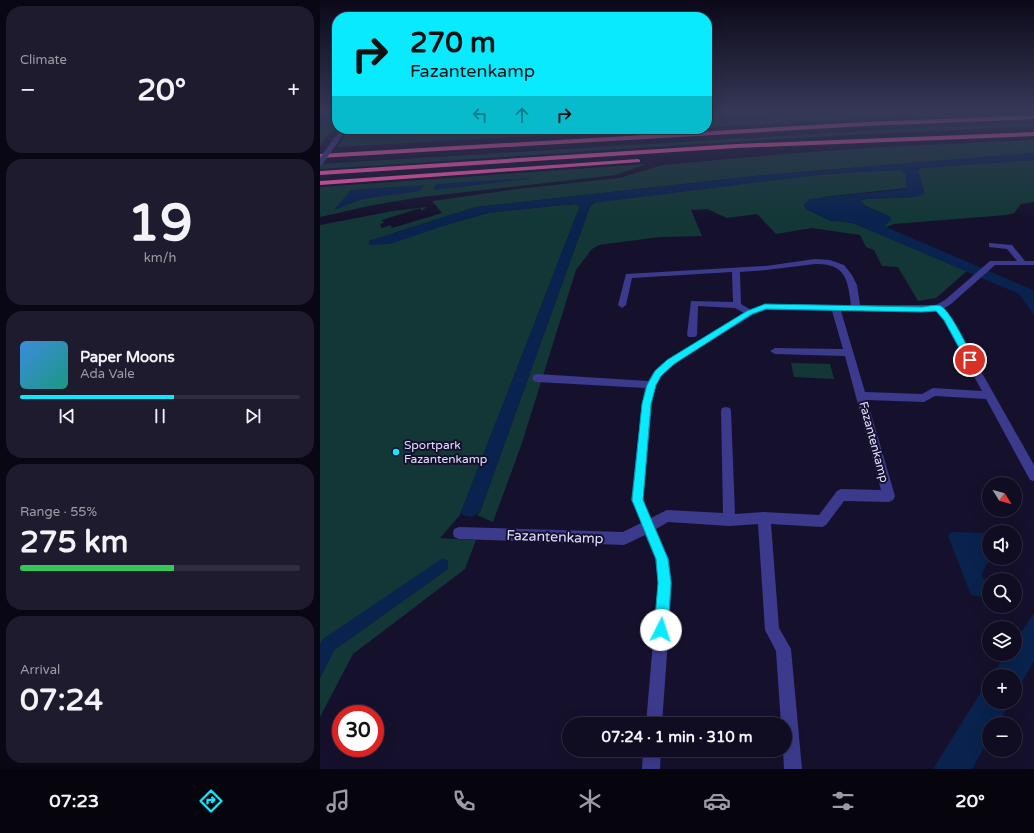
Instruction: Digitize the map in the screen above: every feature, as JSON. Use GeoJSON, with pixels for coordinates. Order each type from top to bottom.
{"type":"FeatureCollection","features":[{"type":"Feature","properties":{"kind":"highway"},"geometry":{"type":"LineString","coordinates":[[320,156],[458,148]]}},
{"type":"Feature","properties":{"kind":"highway"},"geometry":{"type":"LineString","coordinates":[[320,173],[707,148]]}},
{"type":"Feature","properties":{"kind":"highway"},"geometry":{"type":"LineString","coordinates":[[671,158],[787,148]]}},
{"type":"Feature","properties":{"kind":"highway"},"geometry":{"type":"LineString","coordinates":[[320,183],[648,160]]}},
{"type":"Feature","properties":{"kind":"street"},"geometry":{"type":"LineString","coordinates":[[320,163],[331,148]]}},
{"type":"Feature","properties":{"kind":"street"},"geometry":{"type":"LineString","coordinates":[[992,245],[1009,247],[1022,262]]}},
{"type":"Feature","properties":{"kind":"street"},"geometry":{"type":"LineString","coordinates":[[622,305],[630,276],[736,270],[783,266],[807,262],[830,262],[840,265],[846,270],[853,286],[856,308]]}},
{"type":"Feature","properties":{"kind":"street"},"geometry":{"type":"LineString","coordinates":[[655,717],[665,583],[662,559],[637,500],[647,404],[651,385],[658,373],[670,362],[750,313],[765,307],[922,310],[938,308],[948,302],[993,263],[1034,263]]}},
{"type":"Feature","properties":{"kind":"street"},"geometry":{"type":"LineString","coordinates":[[736,270],[736,305]]}},
{"type":"Feature","properties":{"kind":"street"},"geometry":{"type":"LineString","coordinates":[[692,335],[694,303],[736,305],[750,313]]}},
{"type":"Feature","properties":{"kind":"street","name":"Fazantenkamp"},"geometry":{"type":"LineString","coordinates":[[459,534],[624,539],[667,516],[729,520],[764,518],[822,520],[841,496],[888,496],[836,308]]}},
{"type":"Feature","properties":{"kind":"street"},"geometry":{"type":"LineString","coordinates":[[938,308],[947,318],[1034,476]]}},
{"type":"Feature","properties":{"kind":"street"},"geometry":{"type":"LineString","coordinates":[[775,351],[849,353]]}},
{"type":"Feature","properties":{"kind":"street"},"geometry":{"type":"LineString","coordinates":[[537,378],[651,385]]}},
{"type":"Feature","properties":{"kind":"street","name":"Fazantenkamp"},"geometry":{"type":"LineString","coordinates":[[861,396],[924,398],[933,392],[989,395]]}},
{"type":"Feature","properties":{"kind":"street"},"geometry":{"type":"LineString","coordinates":[[726,411],[729,520]]}},
{"type":"Feature","properties":{"kind":"street"},"geometry":{"type":"LineString","coordinates":[[764,518],[772,630],[783,649],[793,769]]}},
{"type":"Feature","properties":{"kind":"street"},"geometry":{"type":"LineString","coordinates":[[651,769],[652,757]]}},
{"type":"Feature","properties":{"kind":"green space"},"geometry":{"type":"Polygon","coordinates":[[[586,148],[634,148],[320,169],[320,164],[586,148]]]}},
{"type":"Feature","properties":{"kind":"green space","name":"Sportpark Fazantenkamp"},"geometry":{"type":"Polygon","coordinates":[[[870,148],[1034,148],[1034,153],[765,175],[476,207],[369,241],[370,245],[378,244],[488,213],[576,204],[580,206],[460,515],[440,538],[476,540],[465,569],[353,654],[320,717],[320,678],[334,650],[448,569],[323,639],[320,645],[320,225],[393,211],[427,207],[422,211],[420,208],[382,220],[384,223],[380,224],[382,228],[390,225],[392,228],[442,213],[432,201],[517,189],[619,178],[663,165],[870,148]]]}},
{"type":"Feature","properties":{"kind":"green space"},"geometry":{"type":"Polygon","coordinates":[[[1034,160],[1034,202],[1021,204],[1014,213],[1006,215],[894,224],[886,227],[883,226],[891,220],[888,217],[861,202],[861,200],[867,199],[914,197],[924,192],[918,171],[921,168],[1034,160]]]}},
{"type":"Feature","properties":{"kind":"green space"},"geometry":{"type":"Polygon","coordinates":[[[647,164],[616,175],[422,197],[373,205],[320,217],[320,187],[647,164]],[[351,190],[336,209],[362,199],[383,195],[351,190]]]}},
{"type":"Feature","properties":{"kind":"green space"},"geometry":{"type":"Polygon","coordinates":[[[900,170],[906,174],[906,188],[824,197],[804,205],[806,209],[829,220],[853,223],[967,271],[936,298],[918,301],[898,267],[882,266],[874,250],[866,247],[860,235],[812,228],[776,234],[757,214],[727,218],[707,209],[691,210],[702,236],[660,237],[599,245],[592,249],[576,270],[522,443],[493,522],[477,515],[480,512],[590,206],[596,202],[824,174],[900,170]]]}},
{"type":"Feature","properties":{"kind":"green space"},"geometry":{"type":"Polygon","coordinates":[[[791,363],[830,364],[834,379],[794,377],[791,363]]]}},
{"type":"Feature","properties":{"kind":"water"},"geometry":{"type":"Polygon","coordinates":[[[1034,153],[1034,160],[921,168],[918,171],[924,192],[923,195],[914,197],[867,199],[862,200],[861,202],[868,208],[890,216],[891,220],[884,226],[1033,290],[1034,315],[1019,294],[853,223],[829,220],[806,209],[804,205],[809,199],[906,189],[906,174],[900,170],[824,174],[593,203],[590,206],[480,512],[472,517],[462,515],[461,512],[580,206],[576,204],[488,213],[452,223],[390,244],[370,245],[369,241],[476,207],[765,175],[1034,153]]]}},
{"type":"Feature","properties":{"kind":"water"},"geometry":{"type":"Polygon","coordinates":[[[530,179],[433,190],[436,184],[530,179]]]}},
{"type":"Feature","properties":{"kind":"water"},"geometry":{"type":"Polygon","coordinates":[[[424,185],[420,191],[362,199],[334,210],[351,190],[424,185]]]}},
{"type":"Feature","properties":{"kind":"water"},"geometry":{"type":"Polygon","coordinates":[[[951,532],[982,533],[982,565],[986,565],[982,573],[982,597],[971,595],[948,536],[951,532]]]}},
{"type":"Feature","properties":{"kind":"water"},"geometry":{"type":"Polygon","coordinates":[[[443,558],[448,561],[448,569],[334,650],[320,678],[320,645],[323,639],[443,558]]]}},
{"type":"Feature","properties":{"kind":"water"},"geometry":{"type":"Polygon","coordinates":[[[1034,614],[1034,661],[1022,682],[1022,669],[996,669],[1001,661],[1022,661],[1022,631],[1034,614]]]}},
{"type":"Feature","properties":{"kind":"water"},"geometry":{"type":"Polygon","coordinates":[[[982,690],[982,709],[1006,709],[1002,717],[982,717],[982,751],[972,769],[933,769],[982,690]]]}},
{"type":"Feature","properties":{"kind":"place","name":"Sportpark Fazantenkamp"},"geometry":{"type":"Point","coordinates":[396,452]}},
{"type":"Feature","properties":{"kind":"route"},"geometry":{"type":"LineString","coordinates":[[661,630],[665,583],[662,559],[637,500],[647,404],[651,385],[658,373],[670,362],[750,313],[765,307],[922,310],[938,308],[947,318],[970,360]]}}]}
